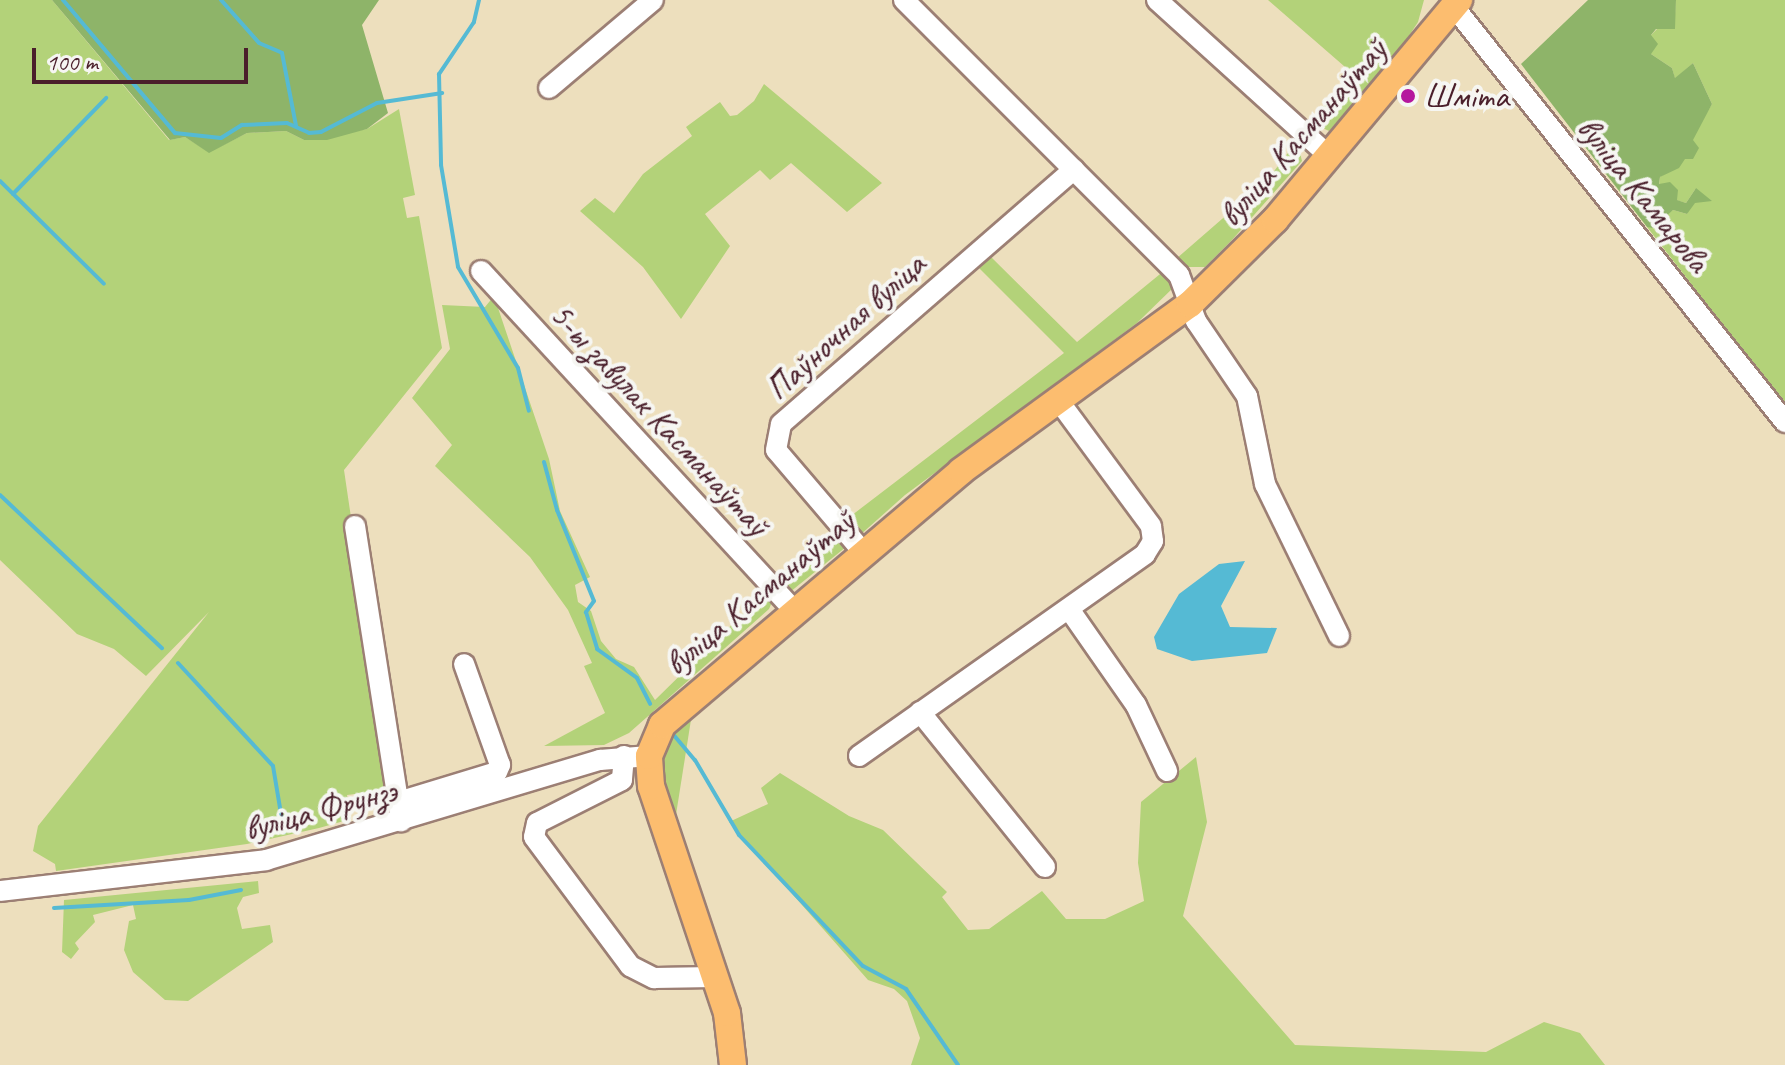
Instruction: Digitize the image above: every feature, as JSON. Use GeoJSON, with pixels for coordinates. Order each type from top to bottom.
{"type":"FeatureCollection","features":[{"type":"Feature","properties":{"kind":"main road","name":"вуліца Касманаўтаў"},"geometry":{"type":"LineString","coordinates":[[636,756],[654,739],[675,708],[961,471],[1190,304],[1241,257],[1330,157],[1457,3]]}},
{"type":"Feature","properties":{"kind":"main road"},"geometry":{"type":"LineString","coordinates":[[636,756],[651,786],[727,1013],[733,1065]]}},
{"type":"Feature","properties":{"kind":"street"},"geometry":{"type":"LineString","coordinates":[[549,88],[653,0]]}},
{"type":"Feature","properties":{"kind":"street"},"geometry":{"type":"LineString","coordinates":[[904,0],[1173,267],[1190,304],[1247,396],[1265,484],[1339,636]]}},
{"type":"Feature","properties":{"kind":"street"},"geometry":{"type":"LineString","coordinates":[[1157,0],[1330,157]]}},
{"type":"Feature","properties":{"kind":"street","name":"вуліца Камарова"},"geometry":{"type":"LineString","coordinates":[[1457,3],[1785,422]]}},
{"type":"Feature","properties":{"kind":"street","name":"Паўночная вуліца"},"geometry":{"type":"LineString","coordinates":[[864,553],[776,450],[781,424],[1074,169]]}},
{"type":"Feature","properties":{"kind":"street","name":"5-ы завулак Касманаўтаў"},"geometry":{"type":"LineString","coordinates":[[481,271],[793,609]]}},
{"type":"Feature","properties":{"kind":"street"},"geometry":{"type":"LineString","coordinates":[[859,756],[1145,554],[1153,541],[1151,526],[1059,401]]}},
{"type":"Feature","properties":{"kind":"street"},"geometry":{"type":"LineString","coordinates":[[355,526],[400,812],[497,772],[500,765],[464,664]]}},
{"type":"Feature","properties":{"kind":"street"},"geometry":{"type":"LineString","coordinates":[[1069,609],[1136,705],[1167,771]]}},
{"type":"Feature","properties":{"kind":"street"},"geometry":{"type":"LineString","coordinates":[[920,712],[1045,867]]}},
{"type":"Feature","properties":{"kind":"street"},"geometry":{"type":"LineString","coordinates":[[636,756],[622,780],[537,823],[534,837],[630,966],[654,978],[714,977]]}},
{"type":"Feature","properties":{"kind":"street","name":"вуліца Фрунзэ"},"geometry":{"type":"LineString","coordinates":[[0,891],[266,860],[400,812],[636,756]]}},
{"type":"Feature","properties":{"kind":"green space"},"geometry":{"type":"Polygon","coordinates":[[[0,0],[52,0],[169,140],[185,137],[209,152],[247,133],[286,131],[304,140],[367,129],[399,109],[415,195],[403,198],[407,218],[419,216],[442,348],[344,470],[393,802],[383,804],[380,791],[347,795],[351,819],[319,828],[247,844],[56,871],[55,864],[33,851],[38,826],[209,612],[146,676],[114,649],[77,634],[0,560],[0,0]]]}},
{"type":"Feature","properties":{"kind":"green space"},"geometry":{"type":"Polygon","coordinates":[[[52,0],[379,0],[362,25],[388,113],[367,129],[327,140],[304,140],[286,131],[247,133],[209,153],[185,137],[170,140],[52,0]]]}},
{"type":"Feature","properties":{"kind":"green space"},"geometry":{"type":"Polygon","coordinates":[[[1268,0],[1424,0],[1418,22],[1401,48],[1329,131],[1310,122],[1352,73],[1268,0]]]}},
{"type":"Feature","properties":{"kind":"green space"},"geometry":{"type":"Polygon","coordinates":[[[1588,0],[1676,0],[1675,29],[1656,29],[1651,35],[1658,44],[1651,54],[1672,68],[1675,78],[1693,63],[1712,104],[1693,140],[1699,148],[1693,159],[1685,159],[1679,168],[1660,177],[1659,184],[1670,182],[1678,190],[1677,200],[1686,203],[1696,188],[1712,201],[1695,203],[1687,214],[1673,210],[1653,228],[1647,227],[1521,64],[1588,0]]]}},
{"type":"Feature","properties":{"kind":"green space"},"geometry":{"type":"Polygon","coordinates":[[[1676,0],[1785,0],[1785,405],[1647,227],[1673,210],[1687,214],[1696,188],[1686,203],[1676,200],[1659,185],[1660,177],[1673,168],[1712,104],[1693,63],[1675,79],[1672,68],[1651,54],[1651,35],[1657,29],[1674,28],[1676,0]]]}},
{"type":"Feature","properties":{"kind":"green space"},"geometry":{"type":"Polygon","coordinates":[[[764,84],[882,183],[847,212],[791,163],[770,180],[760,170],[705,214],[730,246],[681,319],[643,267],[580,211],[595,198],[614,213],[643,174],[692,136],[686,127],[720,102],[730,116],[737,115],[754,101],[764,84]]]}},
{"type":"Feature","properties":{"kind":"green space"},"geometry":{"type":"Polygon","coordinates":[[[1297,141],[1302,161],[1231,241],[1205,267],[1184,267],[1176,259],[1268,179],[1297,141]]]}},
{"type":"Feature","properties":{"kind":"green space"},"geometry":{"type":"Polygon","coordinates":[[[990,256],[1077,342],[1165,270],[1175,286],[1137,323],[905,495],[859,536],[843,522],[1064,353],[979,268],[990,256]]]}},
{"type":"Feature","properties":{"kind":"green space"},"geometry":{"type":"Polygon","coordinates":[[[494,296],[549,459],[560,511],[590,577],[575,585],[578,602],[591,611],[601,641],[616,659],[634,667],[655,700],[767,590],[773,600],[769,609],[629,733],[604,745],[544,746],[605,713],[584,666],[592,663],[568,610],[530,557],[435,466],[452,445],[412,398],[450,349],[442,305],[485,307],[494,296]]]}},
{"type":"Feature","properties":{"kind":"green space"},"geometry":{"type":"Polygon","coordinates":[[[836,527],[846,547],[790,592],[774,584],[836,527]]]}},
{"type":"Feature","properties":{"kind":"green space"},"geometry":{"type":"Polygon","coordinates":[[[693,707],[675,821],[662,774],[662,753],[669,734],[693,707]]]}},
{"type":"Feature","properties":{"kind":"green space"},"geometry":{"type":"Polygon","coordinates":[[[1196,757],[1207,822],[1183,916],[1295,1045],[1486,1052],[1544,1022],[1580,1033],[1605,1065],[911,1065],[920,1038],[907,1001],[894,989],[868,980],[729,822],[768,804],[761,788],[780,773],[849,816],[883,830],[947,892],[942,897],[968,930],[989,929],[1042,891],[1066,919],[1105,919],[1144,901],[1138,863],[1141,802],[1196,757]]]}},
{"type":"Feature","properties":{"kind":"green space"},"geometry":{"type":"Polygon","coordinates":[[[258,881],[259,893],[243,897],[237,908],[242,929],[270,925],[273,942],[188,1001],[165,1000],[133,972],[124,950],[129,921],[136,919],[133,905],[93,915],[95,922],[75,943],[79,949],[71,959],[62,952],[64,900],[258,881]]]}},
{"type":"Feature","properties":{"kind":"water"},"geometry":{"type":"Polygon","coordinates":[[[1245,561],[1221,606],[1230,627],[1277,628],[1267,653],[1192,661],[1157,649],[1154,637],[1179,594],[1219,564],[1245,561]]]}},
{"type":"Feature","properties":{"kind":"waterway"},"geometry":{"type":"LineString","coordinates":[[63,0],[175,133],[221,138],[242,125],[287,123],[309,133],[321,132],[377,103],[442,93]]}},
{"type":"Feature","properties":{"kind":"waterway"},"geometry":{"type":"LineString","coordinates":[[221,0],[259,43],[282,53],[296,126]]}},
{"type":"Feature","properties":{"kind":"waterway"},"geometry":{"type":"LineString","coordinates":[[479,0],[474,22],[439,74],[441,165],[458,267],[518,368],[529,411]]}},
{"type":"Feature","properties":{"kind":"waterway"},"geometry":{"type":"LineString","coordinates":[[13,194],[106,98]]}},
{"type":"Feature","properties":{"kind":"waterway"},"geometry":{"type":"LineString","coordinates":[[0,181],[104,284]]}},
{"type":"Feature","properties":{"kind":"waterway"},"geometry":{"type":"LineString","coordinates":[[544,462],[557,510],[594,601],[586,612],[597,649],[637,678],[650,704]]}},
{"type":"Feature","properties":{"kind":"waterway"},"geometry":{"type":"LineString","coordinates":[[0,495],[162,648]]}},
{"type":"Feature","properties":{"kind":"waterway"},"geometry":{"type":"LineString","coordinates":[[178,663],[273,766],[284,832]]}},
{"type":"Feature","properties":{"kind":"waterway"},"geometry":{"type":"LineString","coordinates":[[672,733],[695,760],[739,835],[863,966],[906,989],[958,1065]]}},
{"type":"Feature","properties":{"kind":"waterway"},"geometry":{"type":"LineString","coordinates":[[54,908],[189,900],[241,890]]}},
{"type":"Feature","properties":{"kind":"place","name":"Шміта"},"geometry":{"type":"Point","coordinates":[1408,96]}}]}
